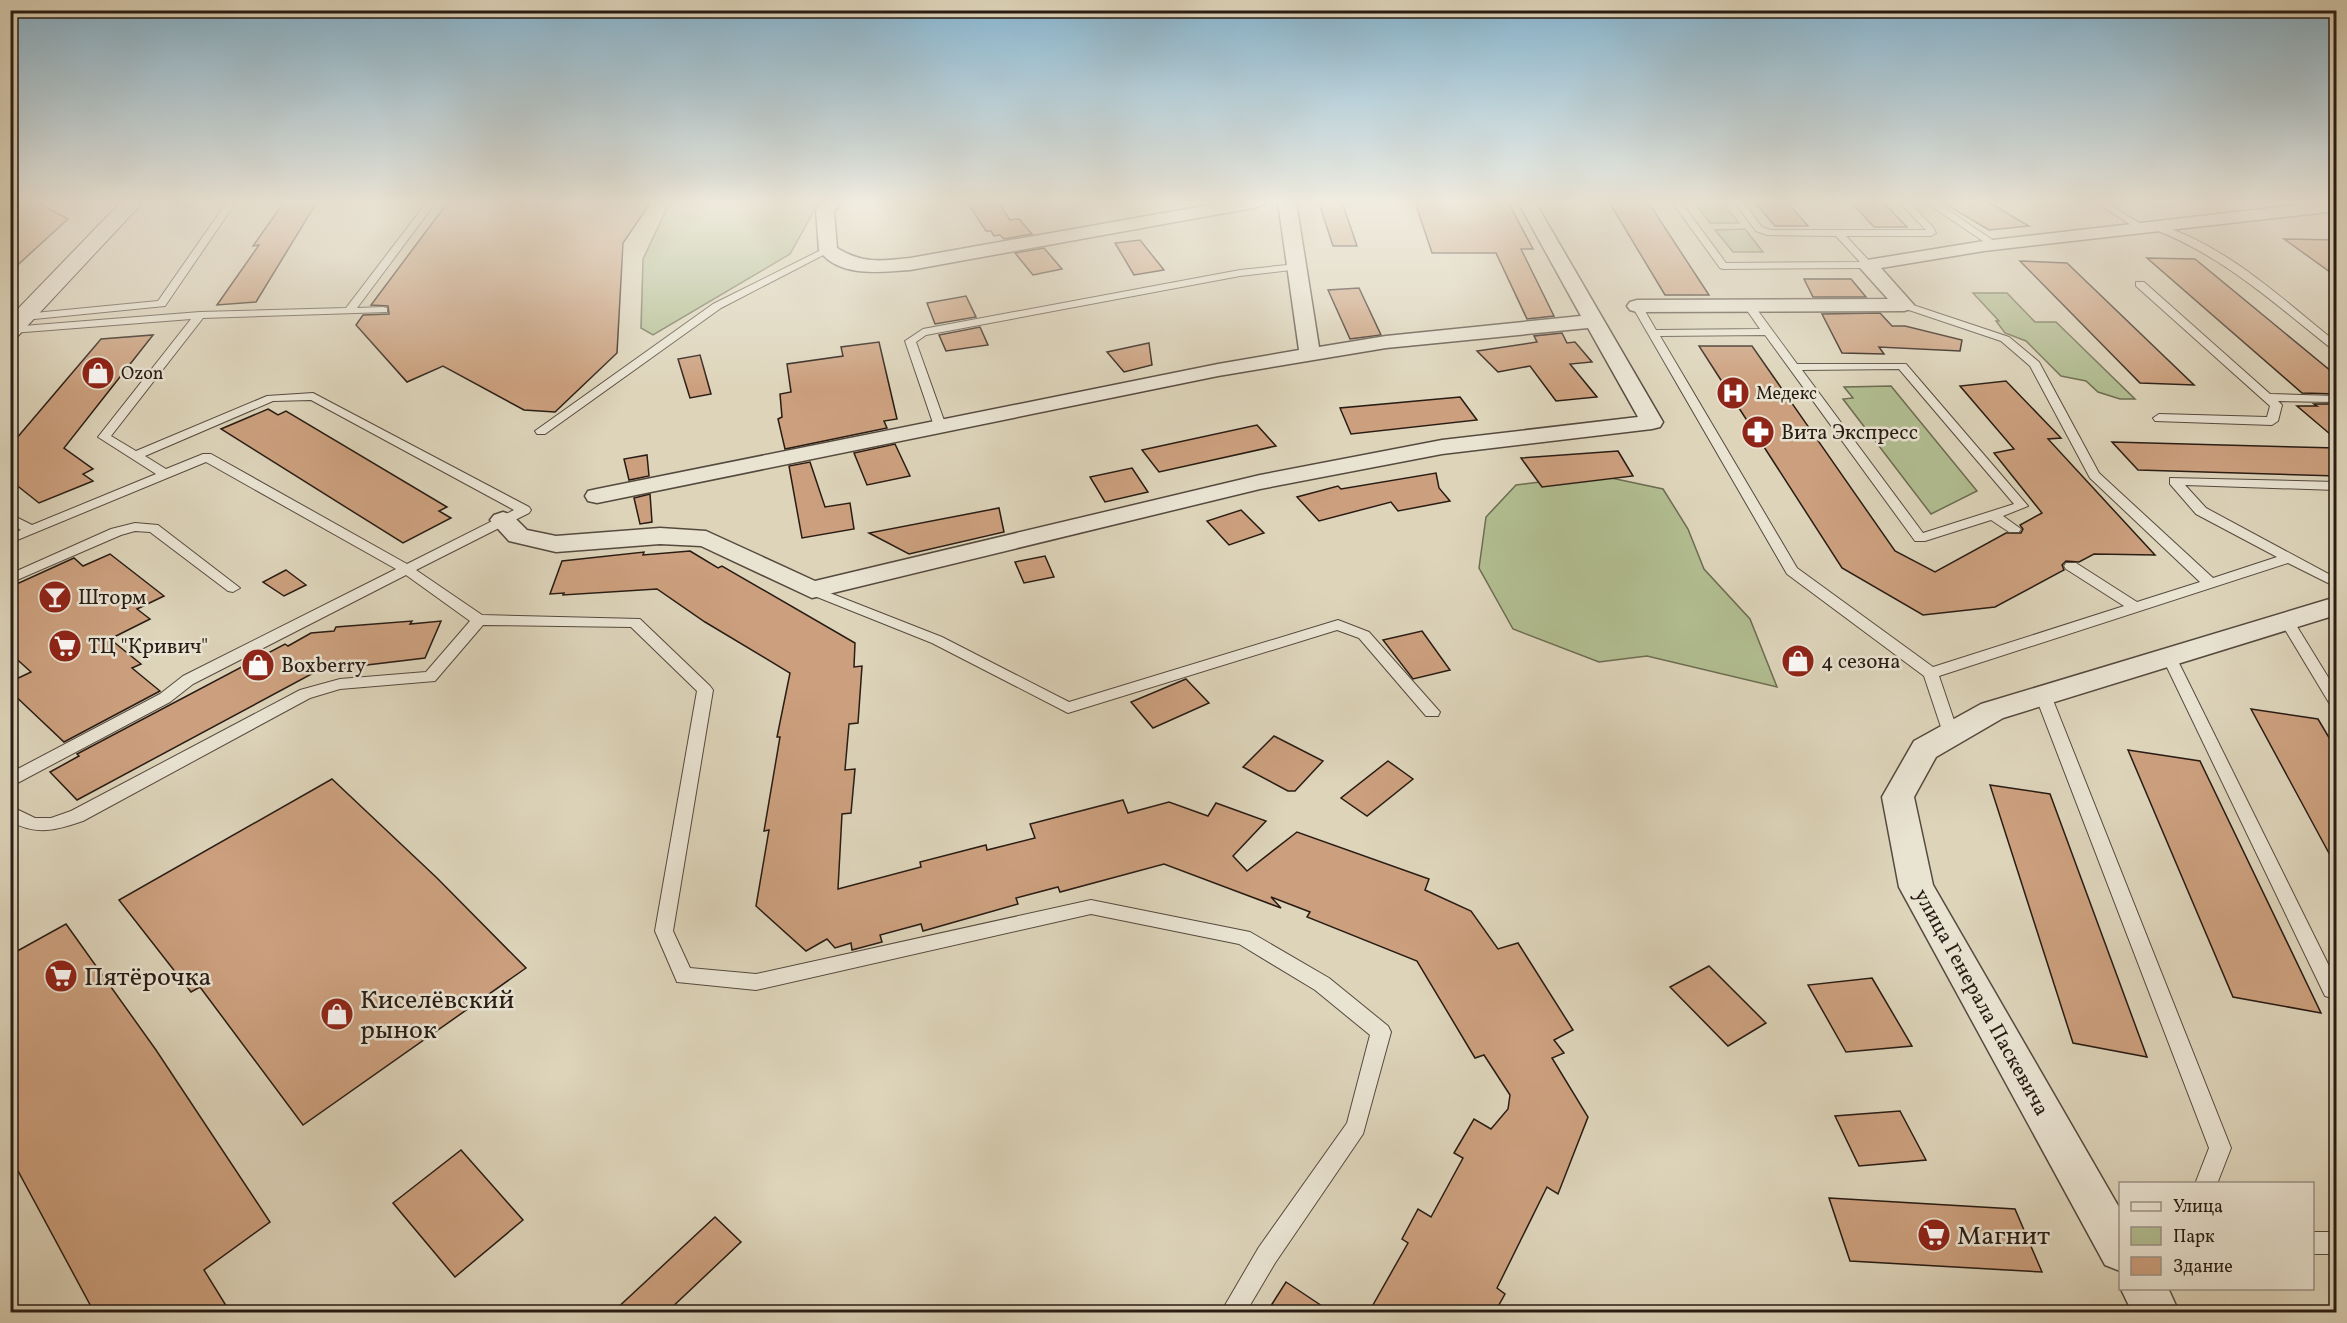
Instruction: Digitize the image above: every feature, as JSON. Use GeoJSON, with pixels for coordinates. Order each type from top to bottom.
{"type":"FeatureCollection","features":[{"type":"Feature","properties":{"kind":"street"},"geometry":{"type":"LineString","coordinates":[[15,326],[74,264]]}},
{"type":"Feature","properties":{"kind":"street"},"geometry":{"type":"LineString","coordinates":[[853,264],[876,267],[911,264]]}},
{"type":"Feature","properties":{"kind":"street"},"geometry":{"type":"LineString","coordinates":[[1296,264],[1310,355]]}},
{"type":"Feature","properties":{"kind":"street"},"geometry":{"type":"LineString","coordinates":[[502,520],[518,536],[556,544],[660,536],[706,539],[812,590],[1260,482],[1442,447],[1652,422],[1562,264]]}},
{"type":"Feature","properties":{"kind":"street"},"geometry":{"type":"LineString","coordinates":[[1868,265],[1876,264]]}},
{"type":"Feature","properties":{"kind":"street"},"geometry":{"type":"LineString","coordinates":[[1868,265],[1904,305]]}},
{"type":"Feature","properties":{"kind":"street"},"geometry":{"type":"LineString","coordinates":[[1637,306],[1904,305]]}},
{"type":"Feature","properties":{"kind":"street"},"geometry":{"type":"LineString","coordinates":[[597,496],[1218,370],[1386,342],[1595,321]]}},
{"type":"Feature","properties":{"kind":"street","name":"улица Генерала Паскевича"},"geometry":{"type":"LineString","coordinates":[[2119,1246],[1916,887],[1898,797],[1925,749],[1992,711],[2288,623],[2337,606]]}},
{"type":"Feature","properties":{"kind":"street"},"geometry":{"type":"LineString","coordinates":[[2143,1290],[2157,1312]]}},
{"type":"Feature","properties":{"kind":"lane"},"geometry":{"type":"LineString","coordinates":[[15,326],[161,304],[189,264]]}},
{"type":"Feature","properties":{"kind":"lane"},"geometry":{"type":"LineString","coordinates":[[350,310],[385,264]]}},
{"type":"Feature","properties":{"kind":"lane"},"geometry":{"type":"LineString","coordinates":[[541,431],[717,306],[801,264]]}},
{"type":"Feature","properties":{"kind":"lane"},"geometry":{"type":"LineString","coordinates":[[1721,264],[1723,266],[1868,265]]}},
{"type":"Feature","properties":{"kind":"lane"},"geometry":{"type":"LineString","coordinates":[[2228,264],[2337,346]]}},
{"type":"Feature","properties":{"kind":"lane"},"geometry":{"type":"LineString","coordinates":[[940,426],[910,341],[923,332],[1240,273],[1297,267]]}},
{"type":"Feature","properties":{"kind":"lane"},"geometry":{"type":"LineString","coordinates":[[2140,284],[2276,405],[2272,421],[2159,418]]}},
{"type":"Feature","properties":{"kind":"lane"},"geometry":{"type":"LineString","coordinates":[[1904,305],[2005,339],[2036,364],[2094,475],[2210,583]]}},
{"type":"Feature","properties":{"kind":"lane"},"geometry":{"type":"LineString","coordinates":[[1637,306],[1792,571],[1931,673],[1951,735]]}},
{"type":"Feature","properties":{"kind":"lane"},"geometry":{"type":"LineString","coordinates":[[1749,306],[1769,332],[1794,367],[1920,537],[2022,506],[1902,366],[1794,367]]}},
{"type":"Feature","properties":{"kind":"lane"},"geometry":{"type":"LineString","coordinates":[[15,326],[200,315],[383,309]]}},
{"type":"Feature","properties":{"kind":"lane"},"geometry":{"type":"LineString","coordinates":[[165,474],[104,436],[200,315]]}},
{"type":"Feature","properties":{"kind":"lane"},"geometry":{"type":"LineString","coordinates":[[1652,333],[1769,332]]}},
{"type":"Feature","properties":{"kind":"lane"},"geometry":{"type":"LineString","coordinates":[[10,781],[165,698],[188,680],[404,568],[524,510],[313,396],[271,398],[135,456]]}},
{"type":"Feature","properties":{"kind":"lane"},"geometry":{"type":"LineString","coordinates":[[2267,397],[2337,399]]}},
{"type":"Feature","properties":{"kind":"lane"},"geometry":{"type":"LineString","coordinates":[[10,539],[207,456],[404,568],[479,620],[634,622],[705,690],[664,931],[684,976],[756,982],[1091,907],[1243,937],[1322,984],[1381,1032],[1356,1127],[1267,1256],[1233,1312]]}},
{"type":"Feature","properties":{"kind":"lane"},"geometry":{"type":"LineString","coordinates":[[2337,486],[2174,481],[2201,511],[2337,583]]}},
{"type":"Feature","properties":{"kind":"lane"},"geometry":{"type":"LineString","coordinates":[[1992,515],[2014,529]]}},
{"type":"Feature","properties":{"kind":"lane"},"geometry":{"type":"LineString","coordinates":[[10,518],[32,530]]}},
{"type":"Feature","properties":{"kind":"lane"},"geometry":{"type":"LineString","coordinates":[[10,579],[116,532],[135,527],[153,528],[233,588]]}},
{"type":"Feature","properties":{"kind":"lane"},"geometry":{"type":"LineString","coordinates":[[1931,673],[2289,558]]}},
{"type":"Feature","properties":{"kind":"lane"},"geometry":{"type":"LineString","coordinates":[[2072,566],[2135,607]]}},
{"type":"Feature","properties":{"kind":"lane"},"geometry":{"type":"LineString","coordinates":[[812,590],[937,640],[1068,708],[1338,625],[1364,635],[1432,712]]}},
{"type":"Feature","properties":{"kind":"lane"},"geometry":{"type":"LineString","coordinates":[[10,812],[24,822],[48,826],[77,816],[305,694],[340,684],[430,677],[479,620]]}},
{"type":"Feature","properties":{"kind":"lane"},"geometry":{"type":"LineString","coordinates":[[2288,623],[2337,702]]}},
{"type":"Feature","properties":{"kind":"lane"},"geometry":{"type":"LineString","coordinates":[[2169,657],[2332,990]]}},
{"type":"Feature","properties":{"kind":"lane"},"geometry":{"type":"LineString","coordinates":[[2043,695],[2220,1148],[2207,1182]]}},
{"type":"Feature","properties":{"kind":"lane"},"geometry":{"type":"LineString","coordinates":[[2314,1244],[2337,1243]]}},
{"type":"Feature","properties":{"kind":"green space"},"geometry":{"type":"Polygon","coordinates":[[[643,264],[774,264],[653,335],[641,328],[643,264]]]}},
{"type":"Feature","properties":{"kind":"green space"},"geometry":{"type":"Polygon","coordinates":[[[1973,293],[2007,293],[2035,322],[2056,322],[2135,399],[2120,399],[2098,392],[2086,381],[2061,376],[2026,341],[2005,333],[1996,321],[1999,321],[1973,293]]]}},
{"type":"Feature","properties":{"kind":"green space"},"geometry":{"type":"Polygon","coordinates":[[[1891,386],[1977,491],[1931,514],[1843,399],[1853,398],[1844,387],[1891,386]]]}},
{"type":"Feature","properties":{"kind":"green space"},"geometry":{"type":"Polygon","coordinates":[[[1597,475],[1663,489],[1688,529],[1704,569],[1750,619],[1777,687],[1647,656],[1599,662],[1513,629],[1479,568],[1486,517],[1516,485],[1597,475]]]}},
{"type":"Feature","properties":{"kind":"building"},"geometry":{"type":"Polygon","coordinates":[[[10,264],[19,264],[10,272],[10,264]]]}},
{"type":"Feature","properties":{"kind":"building"},"geometry":{"type":"Polygon","coordinates":[[[246,264],[279,264],[256,302],[217,305],[246,264]]]}},
{"type":"Feature","properties":{"kind":"building"},"geometry":{"type":"Polygon","coordinates":[[[402,264],[622,264],[617,353],[555,412],[524,410],[443,366],[407,382],[356,325],[363,315],[389,314],[388,306],[371,305],[402,264]]]}},
{"type":"Feature","properties":{"kind":"building"},"geometry":{"type":"Polygon","coordinates":[[[1024,264],[1057,264],[1062,269],[1033,275],[1024,264]]]}},
{"type":"Feature","properties":{"kind":"building"},"geometry":{"type":"Polygon","coordinates":[[[1127,264],[1159,264],[1164,270],[1134,275],[1127,264]]]}},
{"type":"Feature","properties":{"kind":"building"},"geometry":{"type":"Polygon","coordinates":[[[1501,264],[1528,264],[1554,316],[1527,319],[1501,264]]]}},
{"type":"Feature","properties":{"kind":"building"},"geometry":{"type":"Polygon","coordinates":[[[1646,264],[1688,264],[1709,295],[1665,295],[1646,264]]]}},
{"type":"Feature","properties":{"kind":"building"},"geometry":{"type":"Polygon","coordinates":[[[2023,264],[2068,264],[2194,385],[2140,383],[2023,264]]]}},
{"type":"Feature","properties":{"kind":"building"},"geometry":{"type":"Polygon","coordinates":[[[2154,264],[2201,264],[2337,376],[2337,394],[2302,393],[2154,264]]]}},
{"type":"Feature","properties":{"kind":"building"},"geometry":{"type":"Polygon","coordinates":[[[2319,264],[2337,264],[2337,277],[2319,264]]]}},
{"type":"Feature","properties":{"kind":"building"},"geometry":{"type":"Polygon","coordinates":[[[1804,279],[1851,279],[1866,297],[1813,297],[1804,279]]]}},
{"type":"Feature","properties":{"kind":"building"},"geometry":{"type":"Polygon","coordinates":[[[1359,288],[1381,335],[1350,339],[1328,290],[1359,288]]]}},
{"type":"Feature","properties":{"kind":"building"},"geometry":{"type":"Polygon","coordinates":[[[966,296],[976,317],[935,324],[927,303],[966,296]]]}},
{"type":"Feature","properties":{"kind":"building"},"geometry":{"type":"Polygon","coordinates":[[[1880,313],[1892,326],[1905,326],[1962,340],[1960,351],[1879,347],[1884,354],[1842,353],[1822,314],[1880,313]]]}},
{"type":"Feature","properties":{"kind":"building"},"geometry":{"type":"Polygon","coordinates":[[[980,327],[988,345],[946,351],[939,335],[980,327]]]}},
{"type":"Feature","properties":{"kind":"building"},"geometry":{"type":"Polygon","coordinates":[[[1562,333],[1567,343],[1575,342],[1592,362],[1570,364],[1597,397],[1556,401],[1530,366],[1498,372],[1477,351],[1537,342],[1534,336],[1562,333]]]}},
{"type":"Feature","properties":{"kind":"building"},"geometry":{"type":"Polygon","coordinates":[[[153,335],[64,448],[93,469],[83,474],[93,481],[39,503],[10,480],[10,446],[101,339],[153,335]]]}},
{"type":"Feature","properties":{"kind":"building"},"geometry":{"type":"Polygon","coordinates":[[[879,342],[897,419],[884,421],[887,428],[785,449],[778,419],[782,417],[780,394],[791,392],[787,364],[843,356],[841,347],[879,342]]]}},
{"type":"Feature","properties":{"kind":"building"},"geometry":{"type":"Polygon","coordinates":[[[1149,343],[1152,365],[1124,372],[1107,352],[1149,343]]]}},
{"type":"Feature","properties":{"kind":"building"},"geometry":{"type":"Polygon","coordinates":[[[1699,346],[1752,346],[1895,551],[1935,572],[2006,533],[2021,533],[2023,529],[2020,525],[2042,513],[1994,453],[2014,449],[1960,386],[2006,381],[2061,438],[2048,439],[2155,555],[2094,554],[2079,562],[2066,561],[2062,565],[2064,570],[1995,607],[1923,615],[1842,568],[1699,346]]]}},
{"type":"Feature","properties":{"kind":"building"},"geometry":{"type":"Polygon","coordinates":[[[700,355],[711,394],[690,398],[678,359],[700,355]]]}},
{"type":"Feature","properties":{"kind":"building"},"geometry":{"type":"Polygon","coordinates":[[[1460,397],[1477,420],[1351,434],[1340,408],[1460,397]]]}},
{"type":"Feature","properties":{"kind":"building"},"geometry":{"type":"Polygon","coordinates":[[[2314,404],[2337,404],[2337,440],[2297,406],[2317,406],[2314,404]]]}},
{"type":"Feature","properties":{"kind":"building"},"geometry":{"type":"Polygon","coordinates":[[[268,409],[278,415],[286,411],[447,507],[439,511],[451,518],[403,543],[221,429],[268,409]]]}},
{"type":"Feature","properties":{"kind":"building"},"geometry":{"type":"Polygon","coordinates":[[[1257,425],[1276,446],[1159,472],[1142,450],[1257,425]]]}},
{"type":"Feature","properties":{"kind":"building"},"geometry":{"type":"Polygon","coordinates":[[[2112,442],[2337,448],[2337,476],[2138,470],[2112,442]]]}},
{"type":"Feature","properties":{"kind":"building"},"geometry":{"type":"Polygon","coordinates":[[[895,444],[910,476],[867,485],[854,453],[895,444]]]}},
{"type":"Feature","properties":{"kind":"building"},"geometry":{"type":"Polygon","coordinates":[[[1618,451],[1633,476],[1542,487],[1521,458],[1618,451]]]}},
{"type":"Feature","properties":{"kind":"building"},"geometry":{"type":"Polygon","coordinates":[[[647,455],[649,476],[629,480],[624,459],[647,455]]]}},
{"type":"Feature","properties":{"kind":"building"},"geometry":{"type":"Polygon","coordinates":[[[810,462],[825,507],[850,503],[854,529],[802,538],[789,466],[810,462]]]}},
{"type":"Feature","properties":{"kind":"building"},"geometry":{"type":"Polygon","coordinates":[[[1132,468],[1148,492],[1105,502],[1090,477],[1132,468]]]}},
{"type":"Feature","properties":{"kind":"building"},"geometry":{"type":"Polygon","coordinates":[[[1436,473],[1439,488],[1450,501],[1398,511],[1391,502],[1319,521],[1297,497],[1338,486],[1341,489],[1436,473]]]}},
{"type":"Feature","properties":{"kind":"building"},"geometry":{"type":"Polygon","coordinates":[[[650,494],[652,522],[640,524],[634,498],[650,494]]]}},
{"type":"Feature","properties":{"kind":"building"},"geometry":{"type":"Polygon","coordinates":[[[999,508],[1004,532],[909,554],[869,533],[999,508]]]}},
{"type":"Feature","properties":{"kind":"building"},"geometry":{"type":"Polygon","coordinates":[[[1241,510],[1264,533],[1229,545],[1207,521],[1241,510]]]}},
{"type":"Feature","properties":{"kind":"building"},"geometry":{"type":"Polygon","coordinates":[[[690,551],[718,568],[722,566],[855,643],[854,667],[862,666],[858,723],[849,724],[845,770],[855,769],[851,813],[842,814],[838,889],[921,867],[920,862],[986,845],[987,850],[1035,838],[1030,824],[1123,800],[1128,813],[1169,802],[1208,816],[1216,803],[1266,821],[1233,856],[1247,871],[1297,832],[1429,879],[1425,890],[1471,911],[1498,949],[1518,943],[1573,1030],[1554,1040],[1564,1053],[1552,1058],[1588,1117],[1558,1194],[1547,1187],[1497,1288],[1505,1294],[1495,1312],[1369,1312],[1408,1243],[1402,1239],[1418,1209],[1431,1217],[1463,1158],[1454,1153],[1474,1119],[1491,1129],[1508,1109],[1510,1095],[1484,1055],[1475,1058],[1417,961],[1307,917],[1310,912],[1271,897],[1281,908],[1164,864],[1060,892],[1058,887],[1016,898],[1018,904],[923,931],[921,924],[880,935],[882,942],[852,950],[851,943],[835,948],[827,939],[806,951],[756,906],[769,830],[764,831],[780,737],[777,737],[790,673],[705,622],[657,589],[550,594],[562,561],[644,552],[643,555],[690,551]]]}},
{"type":"Feature","properties":{"kind":"building","name":"ТЦ \"Кривич\""},"geometry":{"type":"Polygon","coordinates":[[[110,554],[164,596],[137,609],[150,619],[110,639],[141,664],[132,668],[160,691],[64,742],[10,691],[10,682],[31,672],[10,653],[10,587],[74,558],[83,566],[110,554]]]}},
{"type":"Feature","properties":{"kind":"building"},"geometry":{"type":"Polygon","coordinates":[[[1045,556],[1054,577],[1024,583],[1015,562],[1045,556]]]}},
{"type":"Feature","properties":{"kind":"building"},"geometry":{"type":"Polygon","coordinates":[[[286,570],[306,585],[284,596],[263,582],[286,570]]]}},
{"type":"Feature","properties":{"kind":"building"},"geometry":{"type":"Polygon","coordinates":[[[412,621],[410,624],[441,621],[425,658],[317,671],[77,800],[50,772],[79,756],[77,754],[285,644],[288,646],[311,633],[334,631],[336,627],[412,621]]]}},
{"type":"Feature","properties":{"kind":"building"},"geometry":{"type":"Polygon","coordinates":[[[1422,631],[1450,670],[1413,679],[1383,640],[1422,631]]]}},
{"type":"Feature","properties":{"kind":"building"},"geometry":{"type":"Polygon","coordinates":[[[1186,679],[1209,703],[1153,728],[1131,702],[1186,679]]]}},
{"type":"Feature","properties":{"kind":"building"},"geometry":{"type":"Polygon","coordinates":[[[2251,709],[2318,719],[2337,751],[2337,868],[2251,709]]]}},
{"type":"Feature","properties":{"kind":"building"},"geometry":{"type":"Polygon","coordinates":[[[1274,736],[1323,761],[1295,791],[1288,791],[1243,767],[1274,736]]]}},
{"type":"Feature","properties":{"kind":"building"},"geometry":{"type":"Polygon","coordinates":[[[2128,750],[2200,761],[2321,1013],[2233,997],[2128,750]]]}},
{"type":"Feature","properties":{"kind":"building"},"geometry":{"type":"Polygon","coordinates":[[[1388,761],[1413,779],[1367,816],[1341,798],[1388,761]]]}},
{"type":"Feature","properties":{"kind":"building"},"geometry":{"type":"Polygon","coordinates":[[[332,779],[437,878],[526,968],[303,1125],[200,987],[191,992],[119,900],[332,779]]]}},
{"type":"Feature","properties":{"kind":"building"},"geometry":{"type":"Polygon","coordinates":[[[1990,785],[2050,794],[2147,1057],[2073,1043],[1990,785]]]}},
{"type":"Feature","properties":{"kind":"building"},"geometry":{"type":"Polygon","coordinates":[[[66,924],[156,1050],[270,1222],[204,1270],[230,1312],[94,1312],[10,1156],[10,955],[66,924]]]}},
{"type":"Feature","properties":{"kind":"building"},"geometry":{"type":"Polygon","coordinates":[[[1709,966],[1766,1023],[1728,1046],[1670,987],[1709,966]]]}},
{"type":"Feature","properties":{"kind":"building"},"geometry":{"type":"Polygon","coordinates":[[[1872,978],[1912,1046],[1846,1052],[1808,985],[1872,978]]]}},
{"type":"Feature","properties":{"kind":"building"},"geometry":{"type":"Polygon","coordinates":[[[1900,1111],[1926,1160],[1859,1166],[1835,1116],[1900,1111]]]}},
{"type":"Feature","properties":{"kind":"building"},"geometry":{"type":"Polygon","coordinates":[[[461,1150],[523,1220],[455,1277],[393,1203],[461,1150]]]}},
{"type":"Feature","properties":{"kind":"building","name":"Магнит"},"geometry":{"type":"Polygon","coordinates":[[[1829,1198],[2015,1209],[2042,1272],[1850,1261],[1829,1198]]]}},
{"type":"Feature","properties":{"kind":"building"},"geometry":{"type":"Polygon","coordinates":[[[715,1217],[741,1242],[667,1312],[613,1312],[715,1217]]]}},
{"type":"Feature","properties":{"kind":"building"},"geometry":{"type":"Polygon","coordinates":[[[1286,1282],[1331,1312],[1267,1312],[1286,1282]]]}},
{"type":"Feature","properties":{"kind":"place","name":"Ozon"},"geometry":{"type":"Point","coordinates":[98,373]}},
{"type":"Feature","properties":{"kind":"place","name":"Медекс"},"geometry":{"type":"Point","coordinates":[1733,393]}},
{"type":"Feature","properties":{"kind":"place","name":"Вита Экспресс"},"geometry":{"type":"Point","coordinates":[1758,432]}},
{"type":"Feature","properties":{"kind":"place","name":"Шторм"},"geometry":{"type":"Point","coordinates":[55,597]}},
{"type":"Feature","properties":{"kind":"place","name":"ТЦ \"Кривич\""},"geometry":{"type":"Point","coordinates":[65,646]}},
{"type":"Feature","properties":{"kind":"place","name":"4 сезона"},"geometry":{"type":"Point","coordinates":[1798,661]}},
{"type":"Feature","properties":{"kind":"place","name":"Boxberry"},"geometry":{"type":"Point","coordinates":[258,665]}},
{"type":"Feature","properties":{"kind":"place","name":"Пятёрочка"},"geometry":{"type":"Point","coordinates":[61,976]}},
{"type":"Feature","properties":{"kind":"place","name":"Киселёвский рынок"},"geometry":{"type":"Point","coordinates":[337,1014]}},
{"type":"Feature","properties":{"kind":"place","name":"Магнит"},"geometry":{"type":"Point","coordinates":[1934,1235]}}]}
